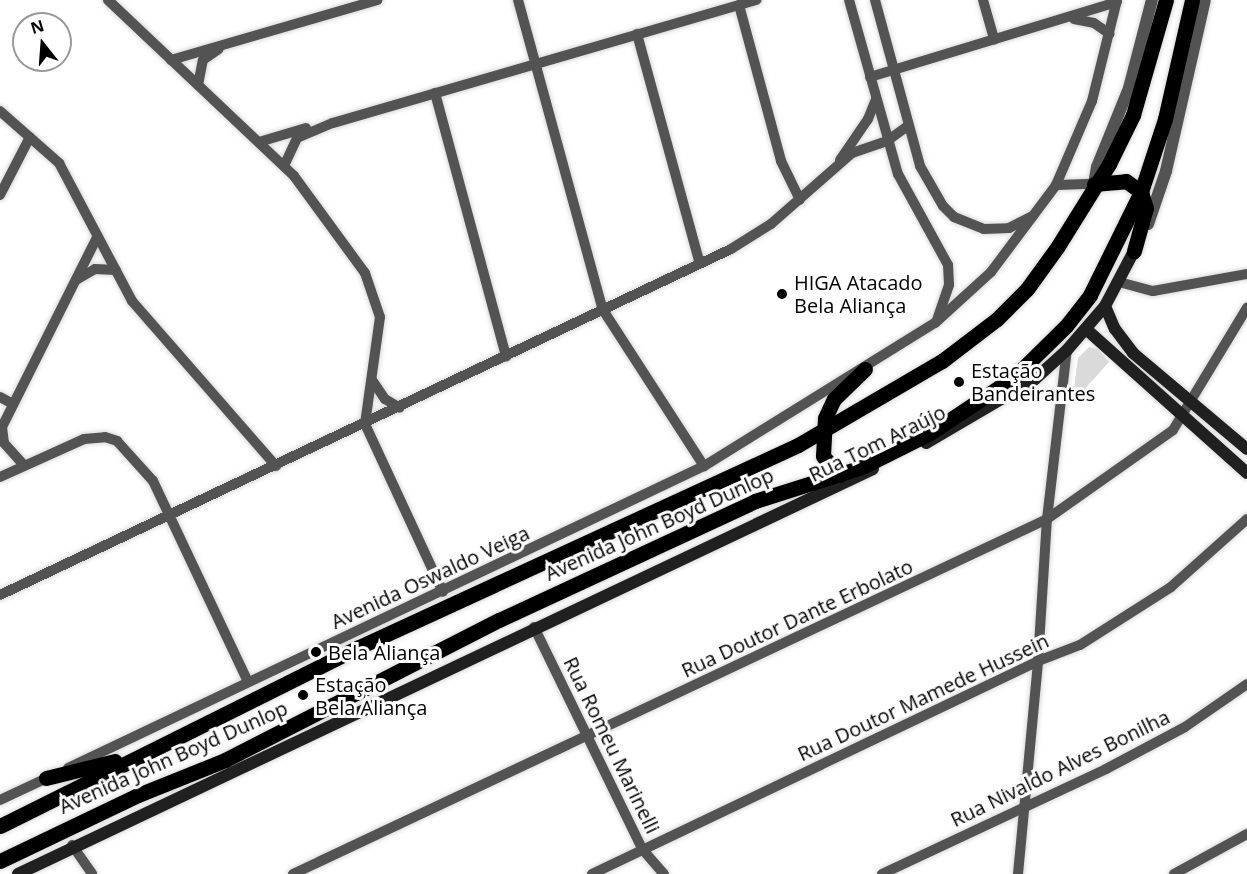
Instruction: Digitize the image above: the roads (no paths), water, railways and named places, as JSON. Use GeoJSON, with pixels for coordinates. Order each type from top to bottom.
{"type":"FeatureCollection","features":[{"type":"Feature","properties":{"kind":"main road","name":"Avenida John Boyd Dunlop"},"geometry":{"type":"LineString","coordinates":[[0,826],[130,758],[359,647],[824,431],[942,361],[997,319],[1027,289],[1058,246],[1094,184],[1109,164],[1133,115],[1166,0]]}},
{"type":"Feature","properties":{"kind":"main road","name":"Avenida John Boyd Dunlop"},"geometry":{"type":"LineString","coordinates":[[0,861],[138,795],[276,736],[499,620],[711,521],[770,494],[870,467],[950,425],[1013,378],[1066,326],[1090,295],[1141,192],[1166,119],[1192,0]]}},
{"type":"Feature","properties":{"kind":"main road"},"geometry":{"type":"LineString","coordinates":[[1094,184],[1129,181],[1141,192],[1146,208],[1134,251],[1119,282],[1105,306],[1086,329],[1182,418],[1247,473]]}},
{"type":"Feature","properties":{"kind":"main road"},"geometry":{"type":"LineString","coordinates":[[1105,306],[1122,341],[1247,449]]}},
{"type":"Feature","properties":{"kind":"main road","name":"Rua Tom Araújo"},"geometry":{"type":"LineString","coordinates":[[950,425],[1035,379],[1086,329]]}},
{"type":"Feature","properties":{"kind":"main road"},"geometry":{"type":"LineString","coordinates":[[840,475],[823,456],[824,431],[834,399],[865,369]]}},
{"type":"Feature","properties":{"kind":"main road","name":"Rua Tom Araújo"},"geometry":{"type":"LineString","coordinates":[[18,874],[72,845],[870,467]]}},
{"type":"Feature","properties":{"kind":"main road"},"geometry":{"type":"LineString","coordinates":[[46,778],[130,758]]}},
{"type":"Feature","properties":{"kind":"street"},"geometry":{"type":"LineString","coordinates":[[108,0],[284,166],[365,273],[375,294],[380,337],[365,424],[443,592]]}},
{"type":"Feature","properties":{"kind":"street"},"geometry":{"type":"LineString","coordinates":[[171,60],[377,0]]}},
{"type":"Feature","properties":{"kind":"street"},"geometry":{"type":"LineString","coordinates":[[518,0],[603,310],[704,466]]}},
{"type":"Feature","properties":{"kind":"street"},"geometry":{"type":"LineString","coordinates":[[259,142],[333,123],[757,0]]}},
{"type":"Feature","properties":{"kind":"street"},"geometry":{"type":"LineString","coordinates":[[849,0],[898,174],[948,265],[947,294],[934,323]]}},
{"type":"Feature","properties":{"kind":"street"},"geometry":{"type":"LineString","coordinates":[[875,0],[908,126],[925,176],[954,217],[969,225],[997,230],[1038,213]]}},
{"type":"Feature","properties":{"kind":"street"},"geometry":{"type":"LineString","coordinates":[[983,0],[993,39]]}},
{"type":"Feature","properties":{"kind":"street"},"geometry":{"type":"LineString","coordinates":[[1056,185],[1094,184],[1097,167],[1130,88],[1152,0]]}},
{"type":"Feature","properties":{"kind":"street"},"geometry":{"type":"LineString","coordinates":[[1134,251],[1166,171],[1205,0]]}},
{"type":"Feature","properties":{"kind":"street"},"geometry":{"type":"LineString","coordinates":[[870,77],[1065,19],[1117,1]]}},
{"type":"Feature","properties":{"kind":"street","name":"Avenida Oswaldo Veiga"},"geometry":{"type":"LineString","coordinates":[[0,800],[443,592],[704,466],[865,369],[934,323],[991,272],[1038,213],[1056,185],[1092,101],[1117,1]]}},
{"type":"Feature","properties":{"kind":"street"},"geometry":{"type":"LineString","coordinates":[[739,5],[782,161],[800,200]]}},
{"type":"Feature","properties":{"kind":"street"},"geometry":{"type":"LineString","coordinates":[[1065,19],[1082,18],[1110,34]]}},
{"type":"Feature","properties":{"kind":"street"},"geometry":{"type":"LineString","coordinates":[[638,34],[700,264]]}},
{"type":"Feature","properties":{"kind":"street"},"geometry":{"type":"LineString","coordinates":[[198,85],[203,60],[238,40]]}},
{"type":"Feature","properties":{"kind":"street"},"geometry":{"type":"LineString","coordinates":[[435,93],[506,357]]}},
{"type":"Feature","properties":{"kind":"street"},"geometry":{"type":"LineString","coordinates":[[839,163],[868,119],[876,99]]}},
{"type":"Feature","properties":{"kind":"street"},"geometry":{"type":"LineString","coordinates":[[0,111],[59,164],[132,301],[276,466]]}},
{"type":"Feature","properties":{"kind":"street"},"geometry":{"type":"LineString","coordinates":[[284,166],[297,138],[333,123]]}},
{"type":"Feature","properties":{"kind":"street"},"geometry":{"type":"LineString","coordinates":[[0,596],[700,264],[771,224],[839,163],[863,148],[887,141],[908,126]]}},
{"type":"Feature","properties":{"kind":"street"},"geometry":{"type":"LineString","coordinates":[[0,195],[30,137]]}},
{"type":"Feature","properties":{"kind":"street"},"geometry":{"type":"LineString","coordinates":[[24,465],[3,443],[1,429],[97,237]]}},
{"type":"Feature","properties":{"kind":"street"},"geometry":{"type":"LineString","coordinates":[[76,280],[95,269],[116,270]]}},
{"type":"Feature","properties":{"kind":"street"},"geometry":{"type":"LineString","coordinates":[[1119,282],[1153,291],[1247,274]]}},
{"type":"Feature","properties":{"kind":"street","name":"Rua Doutor Dante Erbolato"},"geometry":{"type":"LineString","coordinates":[[293,874],[1047,519],[1148,451],[1182,418],[1247,308]]}},
{"type":"Feature","properties":{"kind":"street"},"geometry":{"type":"LineString","coordinates":[[1018,874],[1038,661],[1047,519],[1067,350]]}},
{"type":"Feature","properties":{"kind":"street"},"geometry":{"type":"LineString","coordinates":[[372,380],[379,393],[400,408]]}},
{"type":"Feature","properties":{"kind":"street"},"geometry":{"type":"LineString","coordinates":[[0,397],[14,404]]}},
{"type":"Feature","properties":{"kind":"street"},"geometry":{"type":"LineString","coordinates":[[1,475],[84,439],[112,438],[147,472],[170,515],[248,682]]}},
{"type":"Feature","properties":{"kind":"street","name":"Rua Doutor Mamede Hussein"},"geometry":{"type":"LineString","coordinates":[[592,874],[1038,661],[1080,645],[1171,587],[1247,519]]}},
{"type":"Feature","properties":{"kind":"street","name":"Rua Romeu Marinelli"},"geometry":{"type":"LineString","coordinates":[[534,627],[643,850],[664,874]]}},
{"type":"Feature","properties":{"kind":"street","name":"Rua Nivaldo Alves Bonilha"},"geometry":{"type":"LineString","coordinates":[[882,874],[1185,727],[1247,684]]}},
{"type":"Feature","properties":{"kind":"street"},"geometry":{"type":"LineString","coordinates":[[1174,874],[1247,834]]}},
{"type":"Feature","properties":{"kind":"street"},"geometry":{"type":"LineString","coordinates":[[72,845],[92,874]]}},
{"type":"Feature","properties":{"kind":"place","name":"HIGA Atacado Bela Aliança"},"geometry":{"type":"Point","coordinates":[782,294]}},
{"type":"Feature","properties":{"kind":"place","name":"Estação Bandeirantes"},"geometry":{"type":"Point","coordinates":[959,382]}},
{"type":"Feature","properties":{"kind":"place","name":"Bela Aliança"},"geometry":{"type":"Point","coordinates":[316,652]}},
{"type":"Feature","properties":{"kind":"place","name":"Estação Bela Aliança"},"geometry":{"type":"Point","coordinates":[303,695]}}]}
